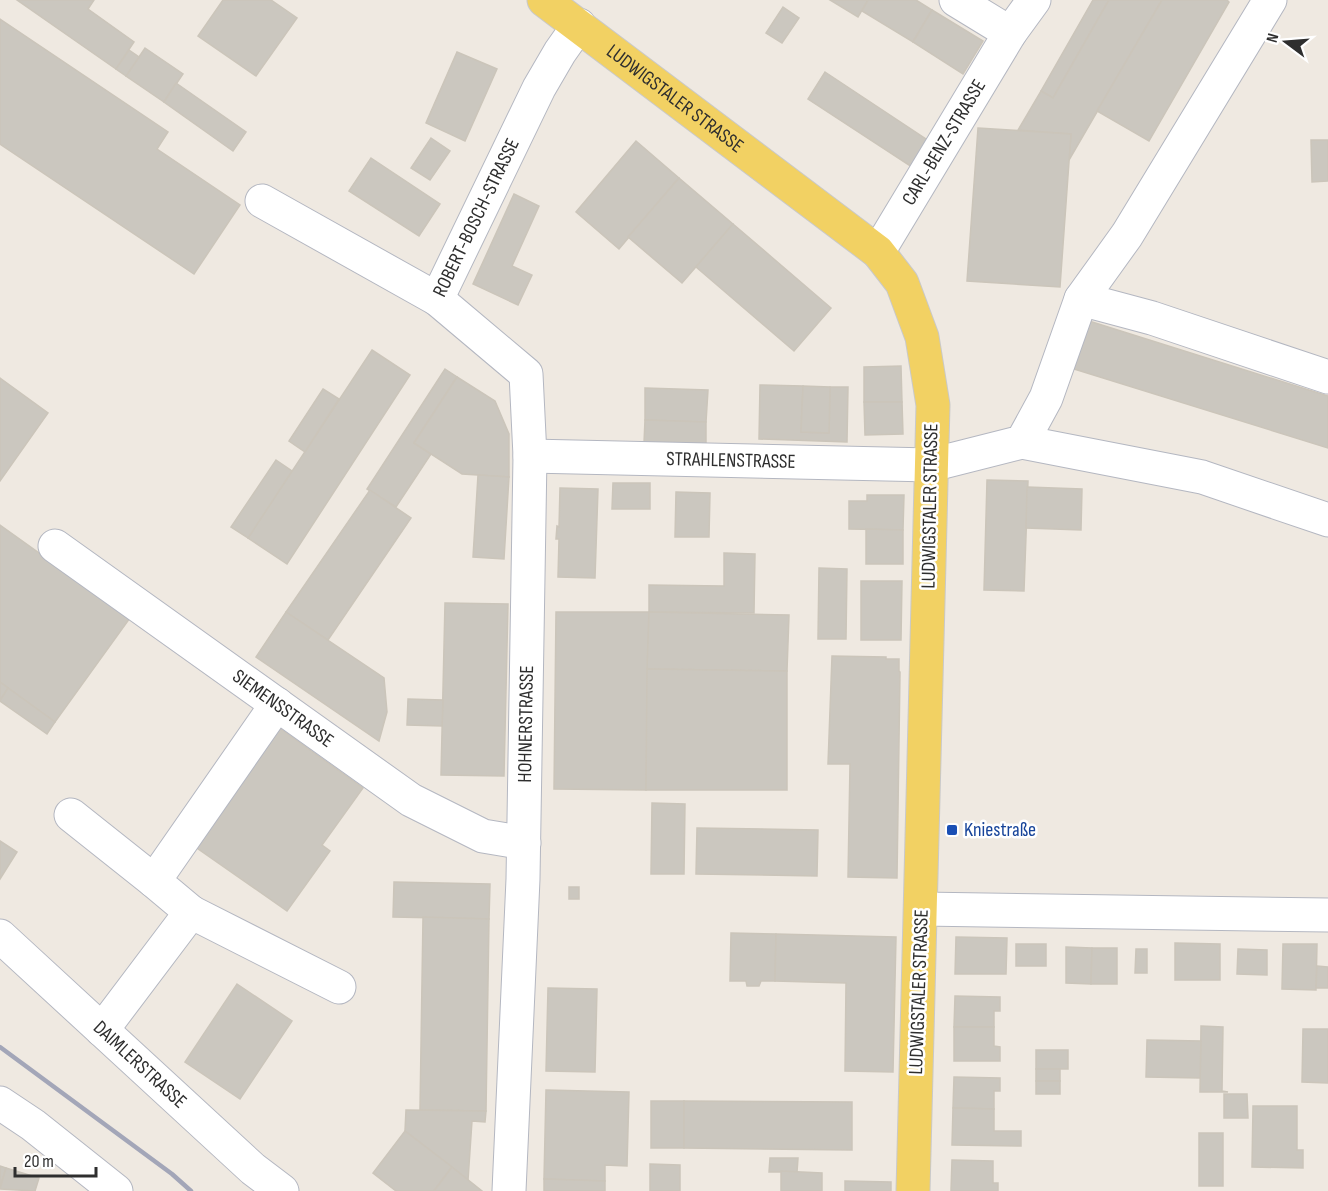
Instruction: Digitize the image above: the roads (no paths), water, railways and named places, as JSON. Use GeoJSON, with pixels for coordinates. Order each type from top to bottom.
{"type":"FeatureCollection","features":[{"type":"Feature","properties":{"kind":"main road","name":"LUDWIGSTALER STRASSE"},"geometry":{"type":"LineString","coordinates":[[544,0],[878,252],[902,283],[922,337],[933,405],[913,1191]]}},
{"type":"Feature","properties":{"kind":"street"},"geometry":{"type":"LineString","coordinates":[[956,0],[1010,33]]}},
{"type":"Feature","properties":{"kind":"street","name":"CARL-BENZ-STRASSE"},"geometry":{"type":"LineString","coordinates":[[878,252],[1010,33],[1034,0]]}},
{"type":"Feature","properties":{"kind":"street"},"geometry":{"type":"LineString","coordinates":[[1270,0],[1127,235],[1081,298],[1046,398],[1022,442],[1202,477],[1328,520]]}},
{"type":"Feature","properties":{"kind":"street","name":"ROBERT-BOSCH-STRASSE"},"geometry":{"type":"LineString","coordinates":[[262,201],[437,299],[539,88],[579,25]]}},
{"type":"Feature","properties":{"kind":"street"},"geometry":{"type":"LineString","coordinates":[[1081,298],[1152,318],[1328,377]]}},
{"type":"Feature","properties":{"kind":"street","name":"HOHNERSTRASSE"},"geometry":{"type":"LineString","coordinates":[[437,299],[526,374],[530,456],[524,843],[509,1191]]}},
{"type":"Feature","properties":{"kind":"street","name":"STRAHLENSTRASSE"},"geometry":{"type":"LineString","coordinates":[[530,456],[931,465],[1022,442]]}},
{"type":"Feature","properties":{"kind":"street","name":"SIEMENSSTRASSE"},"geometry":{"type":"LineString","coordinates":[[55,546],[411,800],[483,836],[524,843]]}},
{"type":"Feature","properties":{"kind":"street"},"geometry":{"type":"LineString","coordinates":[[154,881],[277,704]]}},
{"type":"Feature","properties":{"kind":"street"},"geometry":{"type":"LineString","coordinates":[[71,815],[190,912],[339,987]]}},
{"type":"Feature","properties":{"kind":"street"},"geometry":{"type":"LineString","coordinates":[[921,909],[1328,915]]}},
{"type":"Feature","properties":{"kind":"street"},"geometry":{"type":"LineString","coordinates":[[102,1030],[190,912]]}},
{"type":"Feature","properties":{"kind":"street","name":"DAIMLERSTRASSE"},"geometry":{"type":"LineString","coordinates":[[0,936],[253,1169],[282,1191]]}},
{"type":"Feature","properties":{"kind":"street"},"geometry":{"type":"LineString","coordinates":[[0,1103],[33,1125],[116,1191]]}},
{"type":"Feature","properties":{"kind":"railway"},"geometry":{"type":"LineString","coordinates":[[0,1047],[172,1174],[191,1191]]}},
{"type":"Feature","properties":{"kind":"place","name":"Kniestraße"},"geometry":{"type":"Point","coordinates":[952,830]}}]}
